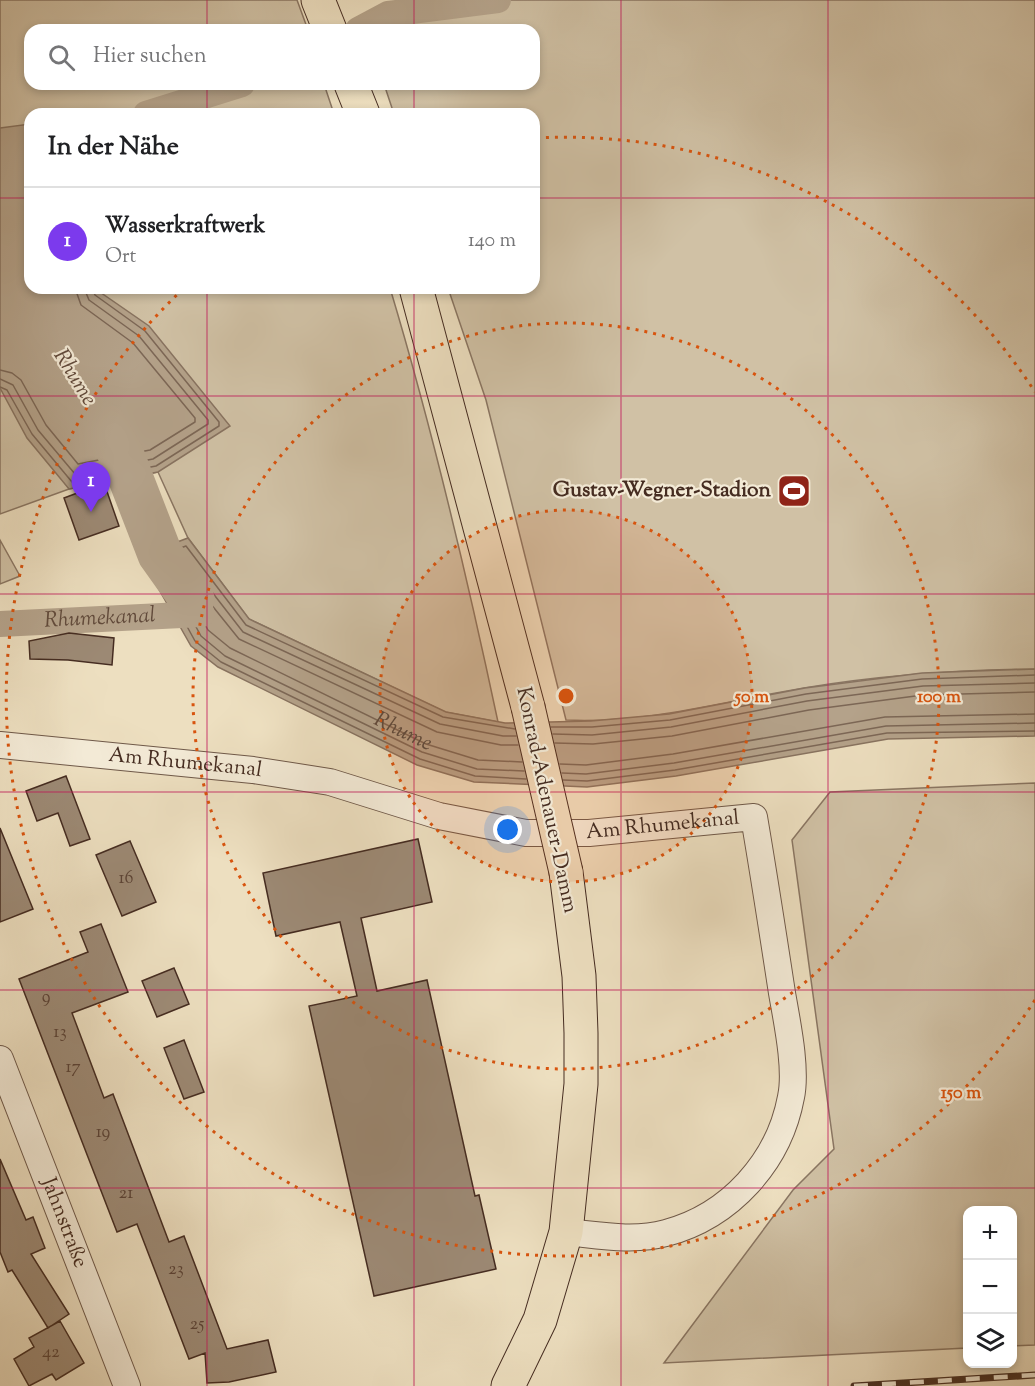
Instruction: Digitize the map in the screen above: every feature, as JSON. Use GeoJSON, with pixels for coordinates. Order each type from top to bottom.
{"type":"FeatureCollection","features":[{"type":"Feature","properties":{"kind":"main road"},"geometry":{"type":"LineString","coordinates":[[318,0],[328,24]]}},
{"type":"Feature","properties":{"kind":"main road"},"geometry":{"type":"LineString","coordinates":[[353,90],[361,108]]}},
{"type":"Feature","properties":{"kind":"main road","name":"Konrad-Adenauer-Damm"},"geometry":{"type":"LineString","coordinates":[[418,294],[528,706],[566,873],[579,976],[581,1084],[566,1232],[540,1320],[508,1386]]}},
{"type":"Feature","properties":{"kind":"street","name":"Am Rhumekanal"},"geometry":{"type":"LineString","coordinates":[[0,745],[242,769],[330,782],[439,816],[526,833],[589,833],[754,817],[790,1045],[792,1096],[776,1145],[740,1194],[702,1220],[664,1234],[626,1238],[566,1232]]}},
{"type":"Feature","properties":{"kind":"street","name":"Jahnstraße"},"geometry":{"type":"LineString","coordinates":[[0,1059],[127,1386]]}},
{"type":"Feature","properties":{"kind":"shaded area"},"geometry":{"type":"Polygon","coordinates":[[[0,0],[297,0],[306,24],[24,24],[24,90],[326,90],[332,108],[24,108],[24,294],[392,294],[421,396],[448,504],[498,722],[445,712],[249,619],[188,538],[158,472],[69,489],[0,514],[0,0]]]}},
{"type":"Feature","properties":{"kind":"shaded area","name":"Gustav-Wegner-Stadion"},"geometry":{"type":"Polygon","coordinates":[[[438,0],[1035,0],[1035,669],[948,672],[833,683],[656,715],[626,719],[566,720],[486,400],[450,294],[540,294],[540,108],[392,108],[386,90],[540,90],[540,24],[404,24],[438,0]]]}},
{"type":"Feature","properties":{"kind":"shaded area"},"geometry":{"type":"Polygon","coordinates":[[[0,540],[20,576],[0,584],[0,540]]]}},
{"type":"Feature","properties":{"kind":"shaded area"},"geometry":{"type":"Polygon","coordinates":[[[1035,783],[1035,1345],[1017,1346],[1017,1206],[963,1206],[963,1348],[664,1363],[793,1190],[834,1149],[792,840],[830,792],[1035,783]]]}},
{"type":"Feature","properties":{"kind":"water"},"geometry":{"type":"Polygon","coordinates":[[[24,125],[24,294],[103,294],[149,326],[230,426],[158,472],[69,489],[27,438],[0,388],[0,128],[24,125]]]}},
{"type":"Feature","properties":{"kind":"water"},"geometry":{"type":"Polygon","coordinates":[[[188,538],[249,619],[446,712],[505,723],[591,721],[669,714],[805,688],[922,673],[1035,669],[1035,736],[888,739],[676,776],[587,787],[474,782],[417,765],[218,667],[191,646],[140,556],[188,538]]]}},
{"type":"Feature","properties":{"kind":"building"},"geometry":{"type":"Polygon","coordinates":[[[104,483],[119,526],[79,540],[64,498],[104,483]]]}},
{"type":"Feature","properties":{"kind":"building"},"geometry":{"type":"Polygon","coordinates":[[[69,633],[114,638],[112,665],[30,659],[29,641],[69,633]]]}},
{"type":"Feature","properties":{"kind":"building"},"geometry":{"type":"Polygon","coordinates":[[[66,776],[90,839],[70,846],[58,813],[37,821],[26,791],[66,776]]]}},
{"type":"Feature","properties":{"kind":"building"},"geometry":{"type":"Polygon","coordinates":[[[0,828],[33,909],[0,922],[0,828]]]}},
{"type":"Feature","properties":{"kind":"building"},"geometry":{"type":"Polygon","coordinates":[[[418,839],[432,902],[361,918],[377,991],[427,980],[475,1196],[479,1195],[496,1269],[374,1296],[309,1006],[357,996],[340,922],[276,936],[263,873],[418,839]]]}},
{"type":"Feature","properties":{"kind":"building"},"geometry":{"type":"Polygon","coordinates":[[[130,841],[156,902],[122,916],[96,855],[130,841]]]}},
{"type":"Feature","properties":{"kind":"building"},"geometry":{"type":"Polygon","coordinates":[[[101,924],[128,992],[72,1013],[104,1098],[113,1094],[169,1242],[184,1236],[227,1349],[268,1340],[276,1372],[229,1382],[207,1383],[205,1353],[189,1359],[137,1224],[117,1232],[19,979],[88,952],[80,932],[101,924]]]}},
{"type":"Feature","properties":{"kind":"building"},"geometry":{"type":"Polygon","coordinates":[[[174,968],[189,1004],[157,1017],[142,981],[174,968]]]}},
{"type":"Feature","properties":{"kind":"building"},"geometry":{"type":"Polygon","coordinates":[[[184,1040],[204,1092],[184,1099],[164,1048],[184,1040]]]}},
{"type":"Feature","properties":{"kind":"building"},"geometry":{"type":"Polygon","coordinates":[[[0,1159],[26,1220],[33,1217],[45,1248],[31,1254],[69,1314],[48,1328],[12,1270],[8,1272],[0,1252],[0,1159]]]}},
{"type":"Feature","properties":{"kind":"building"},"geometry":{"type":"Polygon","coordinates":[[[60,1321],[84,1363],[56,1380],[52,1374],[29,1386],[14,1359],[34,1347],[29,1338],[60,1321]]]}},
{"type":"Feature","properties":{"kind":"waterway"},"geometry":{"type":"LineString","coordinates":[[476,5],[477,0]]}},
{"type":"Feature","properties":{"kind":"waterway"},"geometry":{"type":"LineString","coordinates":[[369,24],[388,14],[498,0]]}},
{"type":"Feature","properties":{"kind":"waterway"},"geometry":{"type":"LineString","coordinates":[[165,108],[223,90]]}},
{"type":"Feature","properties":{"kind":"waterway","name":"Rhume"},"geometry":{"type":"LineString","coordinates":[[103,424],[122,456],[160,554],[192,599]]}},
{"type":"Feature","properties":{"kind":"waterway","name":"Rhumekanal"},"geometry":{"type":"LineString","coordinates":[[0,624],[202,614]]}},
{"type":"Feature","properties":{"kind":"railway"},"geometry":{"type":"LineString","coordinates":[[854,1386],[1035,1375]]}},
{"type":"Feature","properties":{"kind":"place","name":"Gustav-Wegner-Stadion"},"geometry":{"type":"Point","coordinates":[794,491]}},
{"type":"Feature","properties":{"kind":"place","name":"Wasserkraftwerk"},"geometry":{"type":"Point","coordinates":[91,512]}}]}
